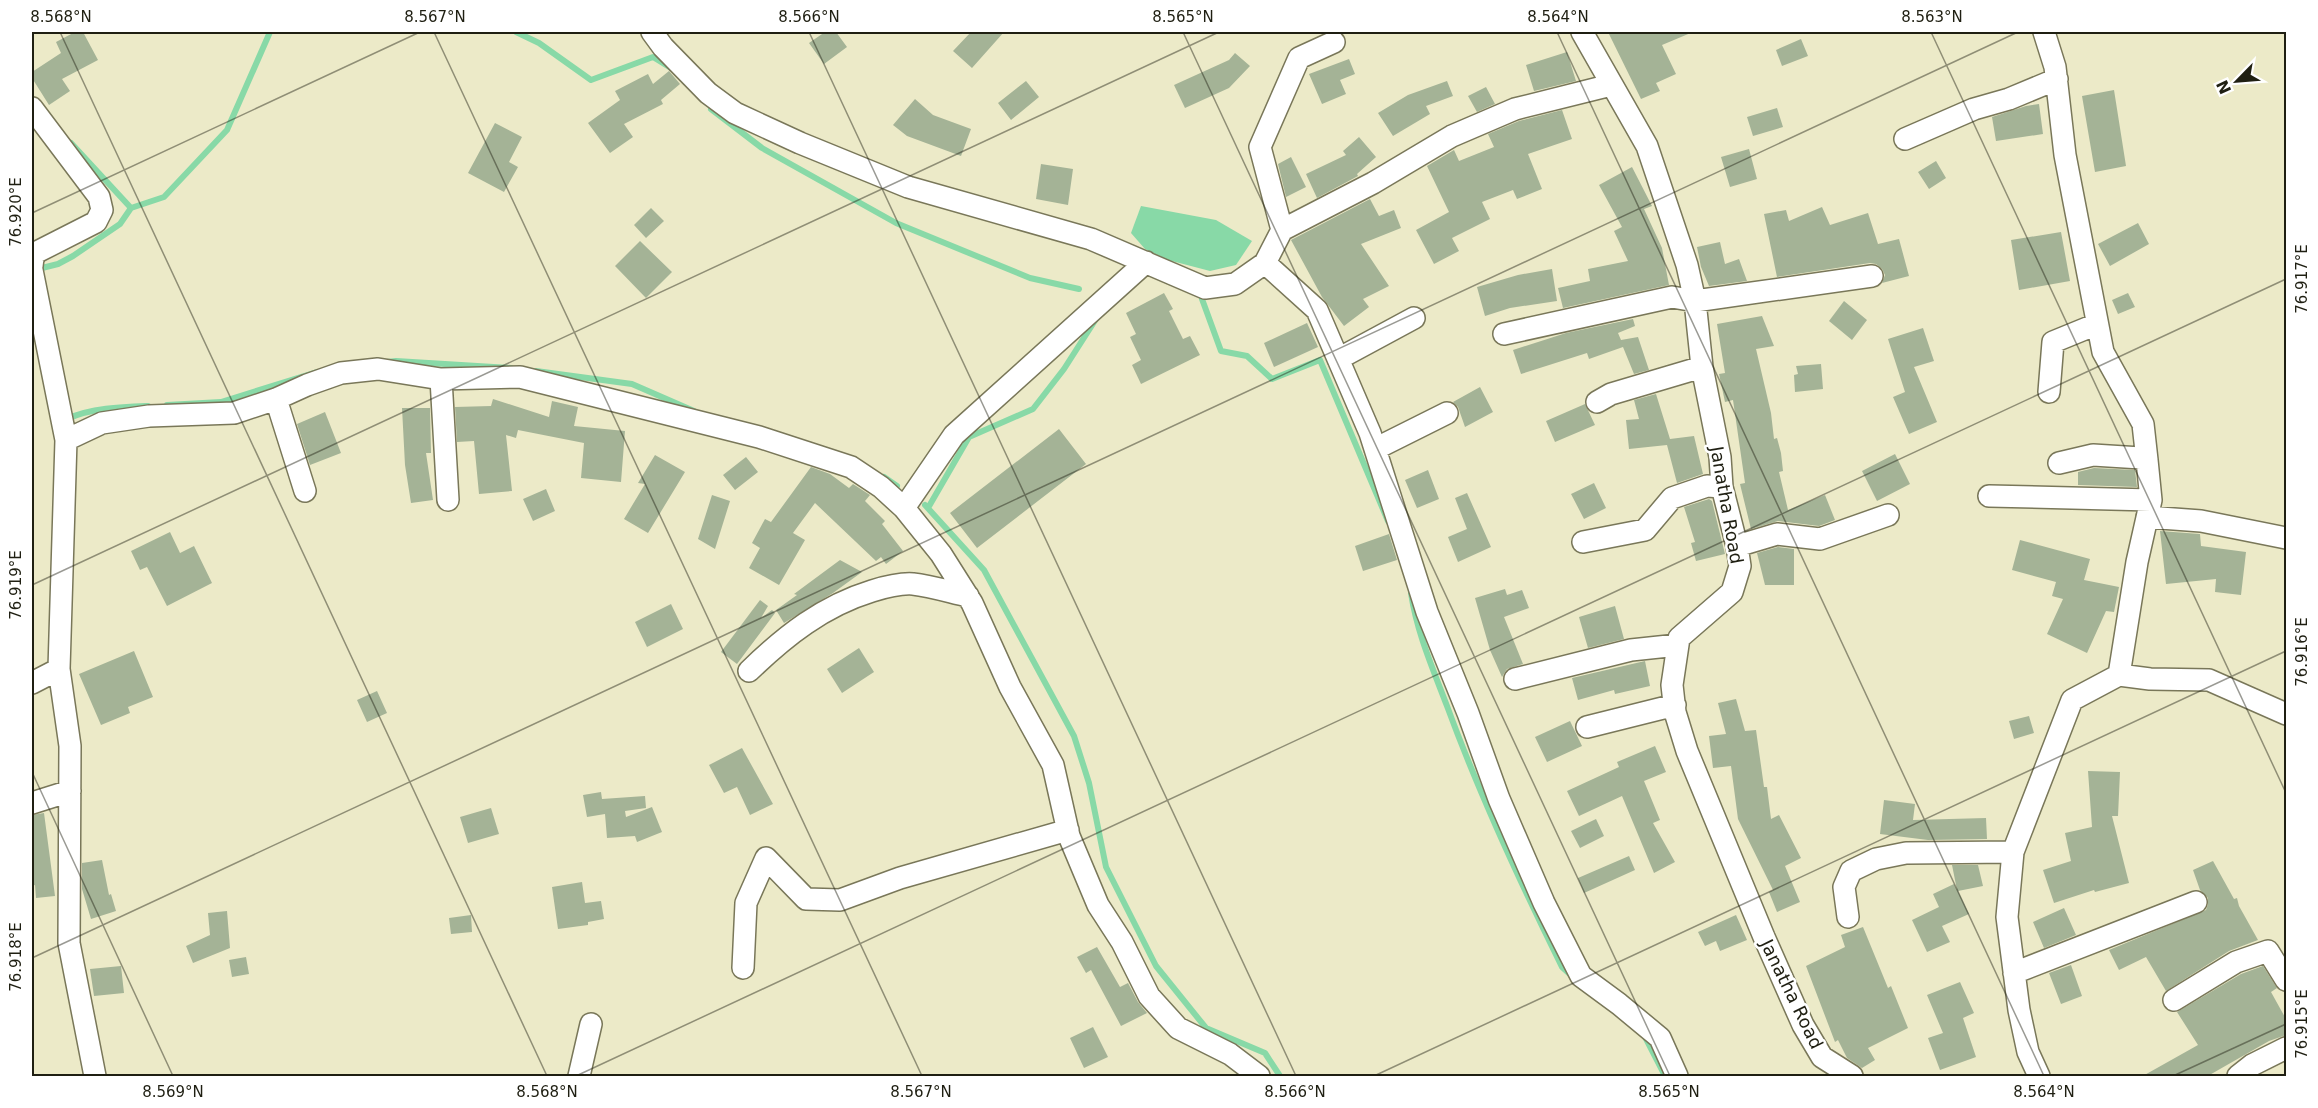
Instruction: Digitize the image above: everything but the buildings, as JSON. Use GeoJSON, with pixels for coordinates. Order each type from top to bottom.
{"type":"FeatureCollection","features":[{"type":"Feature","properties":{"kind":"street"},"geometry":{"type":"LineString","coordinates":[[652,32],[663,47],[708,93],[735,113],[908,187],[1091,239],[1205,288],[1235,284],[1264,263],[1282,230],[1373,183],[1452,136],[1515,109],[1611,85]]}},
{"type":"Feature","properties":{"kind":"street","name":"Janatha Road"},"geometry":{"type":"LineString","coordinates":[[1582,32],[1647,146],[1687,265],[1695,301],[1702,367],[1720,457],[1722,487],[1740,566],[1732,592],[1679,638],[1672,685],[1675,705],[1687,751],[1803,1025],[1822,1057],[1852,1077]]}},
{"type":"Feature","properties":{"kind":"street"},"geometry":{"type":"LineString","coordinates":[[2044,32],[2055,67],[2065,155],[2103,351],[2142,424],[2147,460],[2149,508],[2137,562],[2119,675]]}},
{"type":"Feature","properties":{"kind":"street"},"geometry":{"type":"LineString","coordinates":[[1282,230],[1260,147],[1299,58],[1334,42]]}},
{"type":"Feature","properties":{"kind":"street"},"geometry":{"type":"LineString","coordinates":[[1905,139],[1974,108],[2009,99],[2057,79]]}},
{"type":"Feature","properties":{"kind":"street"},"geometry":{"type":"LineString","coordinates":[[32,108],[99,196],[102,210],[96,222],[43,248],[32,263],[66,440],[59,669],[70,746],[69,943],[94,1077]]}},
{"type":"Feature","properties":{"kind":"street"},"geometry":{"type":"LineString","coordinates":[[904,508],[954,435],[1146,262]]}},
{"type":"Feature","properties":{"kind":"street"},"geometry":{"type":"LineString","coordinates":[[1264,263],[1317,310],[1375,449],[1427,612],[1468,713],[1499,800],[1544,903],[1581,976],[1660,1038],[1677,1077]]}},
{"type":"Feature","properties":{"kind":"street"},"geometry":{"type":"LineString","coordinates":[[1504,334],[1672,297],[1695,301],[1872,276]]}},
{"type":"Feature","properties":{"kind":"street"},"geometry":{"type":"LineString","coordinates":[[1338,359],[1414,318]]}},
{"type":"Feature","properties":{"kind":"street"},"geometry":{"type":"LineString","coordinates":[[2049,392],[2053,342],[2097,324]]}},
{"type":"Feature","properties":{"kind":"street"},"geometry":{"type":"LineString","coordinates":[[1597,402],[1611,394],[1702,367]]}},
{"type":"Feature","properties":{"kind":"street"},"geometry":{"type":"LineString","coordinates":[[66,440],[102,423],[149,416],[234,413],[276,399],[307,385],[350,372],[378,369],[441,379],[520,377],[759,437],[851,467],[881,487],[904,508],[940,554],[968,596],[1010,687],[1053,765],[1068,830],[1098,905],[1122,942],[1149,996],[1178,1028],[1230,1054],[1259,1077]]}},
{"type":"Feature","properties":{"kind":"street"},"geometry":{"type":"LineString","coordinates":[[441,379],[448,500]]}},
{"type":"Feature","properties":{"kind":"street"},"geometry":{"type":"LineString","coordinates":[[276,399],[305,491]]}},
{"type":"Feature","properties":{"kind":"street"},"geometry":{"type":"LineString","coordinates":[[1375,449],[1447,413]]}},
{"type":"Feature","properties":{"kind":"street"},"geometry":{"type":"LineString","coordinates":[[2059,463],[2092,455],[2147,460]]}},
{"type":"Feature","properties":{"kind":"street"},"geometry":{"type":"LineString","coordinates":[[1583,542],[1645,530],[1672,498],[1707,486],[1722,487]]}},
{"type":"Feature","properties":{"kind":"street"},"geometry":{"type":"LineString","coordinates":[[1989,496],[2149,508],[2286,538]]}},
{"type":"Feature","properties":{"kind":"street"},"geometry":{"type":"LineString","coordinates":[[1737,546],[1777,534],[1820,539],[1888,515]]}},
{"type":"Feature","properties":{"kind":"street"},"geometry":{"type":"LineString","coordinates":[[749,671],[775,645],[829,607],[855,596],[888,586],[912,584],[968,596]]}},
{"type":"Feature","properties":{"kind":"street"},"geometry":{"type":"LineString","coordinates":[[1515,679],[1631,650],[1677,645]]}},
{"type":"Feature","properties":{"kind":"street"},"geometry":{"type":"LineString","coordinates":[[32,683],[59,669]]}},
{"type":"Feature","properties":{"kind":"street"},"geometry":{"type":"LineString","coordinates":[[2039,1077],[2028,1052],[2019,1010],[2007,917],[2013,852],[2072,700],[2119,675],[2150,679],[2210,680],[2286,714]]}},
{"type":"Feature","properties":{"kind":"street"},"geometry":{"type":"LineString","coordinates":[[1587,727],[1675,705]]}},
{"type":"Feature","properties":{"kind":"street"},"geometry":{"type":"LineString","coordinates":[[32,803],[70,791]]}},
{"type":"Feature","properties":{"kind":"street"},"geometry":{"type":"LineString","coordinates":[[743,968],[746,903],[766,858],[806,899],[840,900],[900,878],[1068,830]]}},
{"type":"Feature","properties":{"kind":"street"},"geometry":{"type":"LineString","coordinates":[[1848,916],[1844,887],[1851,871],[1876,859],[1906,853],[2013,852]]}},
{"type":"Feature","properties":{"kind":"street"},"geometry":{"type":"LineString","coordinates":[[2014,973],[2196,902]]}},
{"type":"Feature","properties":{"kind":"street"},"geometry":{"type":"LineString","coordinates":[[2174,1000],[2236,962],[2268,951],[2286,980]]}},
{"type":"Feature","properties":{"kind":"street"},"geometry":{"type":"LineString","coordinates":[[579,1077],[591,1024]]}},
{"type":"Feature","properties":{"kind":"street"},"geometry":{"type":"LineString","coordinates":[[2238,1077],[2252,1065],[2286,1048]]}},
{"type":"Feature","properties":{"kind":"shaded area"},"geometry":{"type":"Polygon","coordinates":[[[1141,206],[1216,220],[1252,241],[1236,265],[1210,271],[1168,260],[1145,249],[1131,233],[1141,206]]]}},
{"type":"Feature","properties":{"kind":"waterway"},"geometry":{"type":"LineString","coordinates":[[131,208],[164,197],[227,130],[270,32]]}},
{"type":"Feature","properties":{"kind":"waterway"},"geometry":{"type":"LineString","coordinates":[[516,32],[539,43],[591,80],[653,57],[671,68]]}},
{"type":"Feature","properties":{"kind":"waterway"},"geometry":{"type":"LineString","coordinates":[[711,109],[762,148],[896,223],[1030,278],[1079,289]]}},
{"type":"Feature","properties":{"kind":"waterway"},"geometry":{"type":"LineString","coordinates":[[34,270],[58,264],[73,256],[120,224],[131,208],[71,143]]}},
{"type":"Feature","properties":{"kind":"waterway"},"geometry":{"type":"LineString","coordinates":[[1202,299],[1221,351],[1247,356],[1272,379],[1320,360],[1388,521]]}},
{"type":"Feature","properties":{"kind":"waterway"},"geometry":{"type":"LineString","coordinates":[[928,508],[969,437],[1033,409],[1064,369],[1096,319]]}},
{"type":"Feature","properties":{"kind":"waterway"},"geometry":{"type":"LineString","coordinates":[[387,362],[511,368]]}},
{"type":"Feature","properties":{"kind":"waterway"},"geometry":{"type":"LineString","coordinates":[[536,371],[632,384],[694,411]]}},
{"type":"Feature","properties":{"kind":"waterway"},"geometry":{"type":"LineString","coordinates":[[167,405],[221,402],[317,372]]}},
{"type":"Feature","properties":{"kind":"waterway"},"geometry":{"type":"LineString","coordinates":[[67,419],[96,410],[148,406]]}},
{"type":"Feature","properties":{"kind":"waterway"},"geometry":{"type":"LineString","coordinates":[[884,477],[897,486]]}},
{"type":"Feature","properties":{"kind":"waterway"},"geometry":{"type":"LineString","coordinates":[[925,505],[984,570],[1074,736],[1089,783],[1106,867],[1156,966],[1206,1028],[1265,1053],[1280,1076]]}},
{"type":"Feature","properties":{"kind":"waterway"},"geometry":{"type":"LineString","coordinates":[[1411,593],[1426,651],[1487,806],[1562,967],[1573,977]]}},
{"type":"Feature","properties":{"kind":"waterway"},"geometry":{"type":"LineString","coordinates":[[1645,1037],[1665,1076]]}}]}
